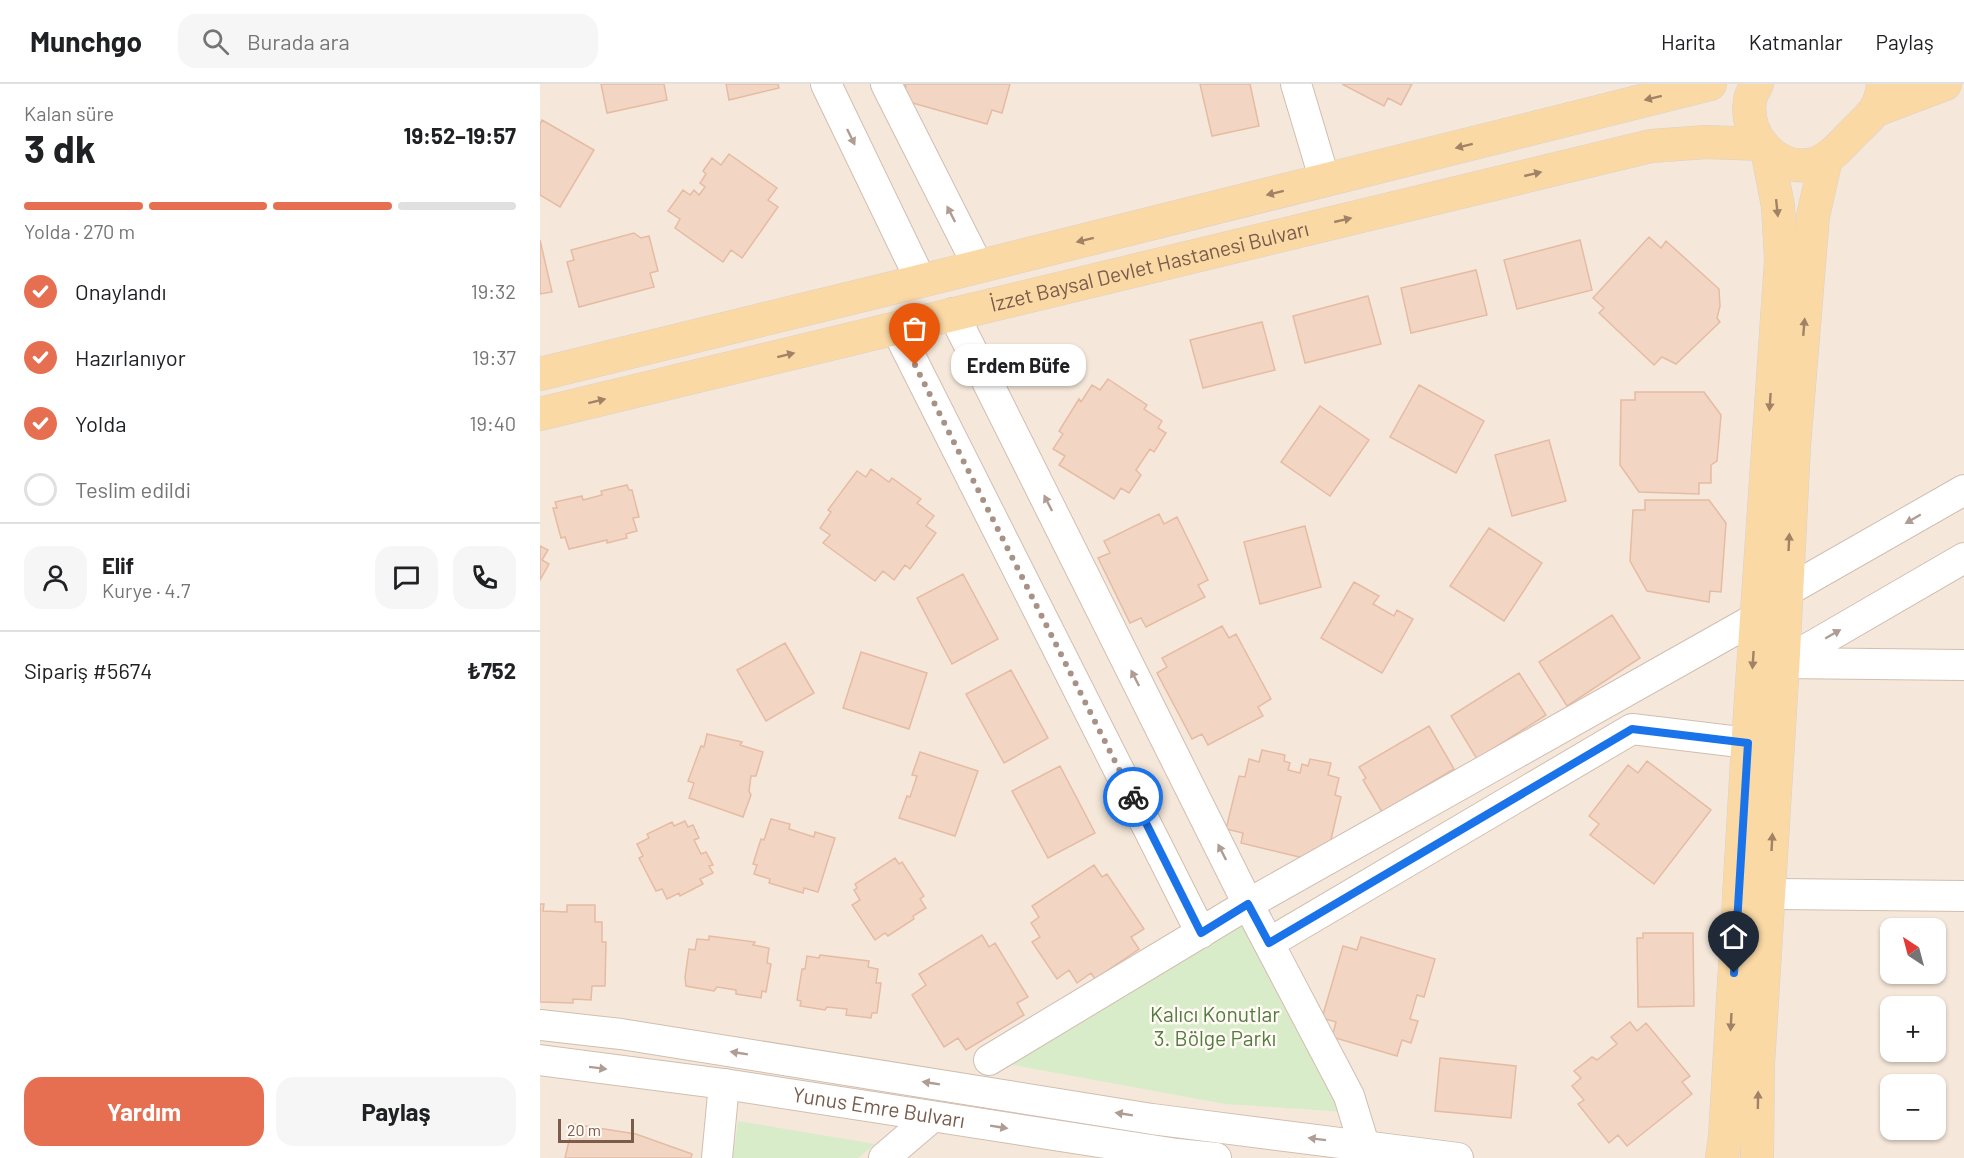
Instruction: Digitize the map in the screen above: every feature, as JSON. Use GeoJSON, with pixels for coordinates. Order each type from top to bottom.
{"type":"FeatureCollection","features":[{"type":"Feature","properties":{"kind":"main road","name":"İzzet Baysal Devlet Hastanesi Bulvarı"},"geometry":{"type":"LineString","coordinates":[[540,374],[1710,84]]}},
{"type":"Feature","properties":{"kind":"main road"},"geometry":{"type":"LineString","coordinates":[[1722,1158],[1781,260],[1778,206],[1765,147],[1755,135],[1749,117],[1750,99],[1757,84]]}},
{"type":"Feature","properties":{"kind":"main road"},"geometry":{"type":"LineString","coordinates":[[1757,1158],[1758,1064],[1794,446],[1812,227],[1826,159],[1880,97],[1945,84]]}},
{"type":"Feature","properties":{"kind":"main road","name":"İzzet Baysal Devlet Hastanesi Bulvarı"},"geometry":{"type":"LineString","coordinates":[[540,414],[1651,146],[1706,142],[1765,147],[1785,163],[1812,164],[1826,159]]}},
{"type":"Feature","properties":{"kind":"street"},"geometry":{"type":"LineString","coordinates":[[826,84],[921,281]]}},
{"type":"Feature","properties":{"kind":"street"},"geometry":{"type":"LineString","coordinates":[[886,84],[978,266]]}},
{"type":"Feature","properties":{"kind":"street"},"geometry":{"type":"LineString","coordinates":[[1296,84],[1325,181]]}},
{"type":"Feature","properties":{"kind":"street"},"geometry":{"type":"LineString","coordinates":[[953,313],[1248,904],[1349,1096],[1364,1145]]}},
{"type":"Feature","properties":{"kind":"street"},"geometry":{"type":"LineString","coordinates":[[896,328],[1201,933]]}},
{"type":"Feature","properties":{"kind":"street"},"geometry":{"type":"LineString","coordinates":[[1786,591],[1964,490]]}},
{"type":"Feature","properties":{"kind":"street"},"geometry":{"type":"LineString","coordinates":[[1783,663],[1964,558]]}},
{"type":"Feature","properties":{"kind":"street"},"geometry":{"type":"LineString","coordinates":[[989,1060],[1248,904],[1756,618]]}},
{"type":"Feature","properties":{"kind":"street"},"geometry":{"type":"LineString","coordinates":[[1783,663],[1964,665]]}},
{"type":"Feature","properties":{"kind":"street"},"geometry":{"type":"LineString","coordinates":[[1269,943],[1632,729],[1748,743]]}},
{"type":"Feature","properties":{"kind":"street"},"geometry":{"type":"LineString","coordinates":[[1769,894],[1964,896]]}},
{"type":"Feature","properties":{"kind":"street"},"geometry":{"type":"LineString","coordinates":[[540,1025],[633,1036],[1152,1119],[1458,1158]]}},
{"type":"Feature","properties":{"kind":"street","name":"Yunus Emre Bulvarı"},"geometry":{"type":"LineString","coordinates":[[540,1060],[724,1084],[1176,1156],[1216,1158]]}},
{"type":"Feature","properties":{"kind":"street"},"geometry":{"type":"LineString","coordinates":[[717,1158],[724,1084]]}},
{"type":"Feature","properties":{"kind":"street"},"geometry":{"type":"LineString","coordinates":[[884,1158],[932,1117]]}},
{"type":"Feature","properties":{"kind":"shaded area"},"geometry":{"type":"Polygon","coordinates":[[[540,84],[1964,84],[1964,1158],[540,1158],[540,84]]]}},
{"type":"Feature","properties":{"kind":"green space","name":"Kalıcı Konutlar 3. Bölge Parkı"},"geometry":{"type":"Polygon","coordinates":[[[1245,924],[1346,1112],[1225,1104],[1002,1063],[1245,924]]]}},
{"type":"Feature","properties":{"kind":"green space"},"geometry":{"type":"Polygon","coordinates":[[[738,1121],[875,1144],[858,1158],[733,1158],[738,1121]]]}},
{"type":"Feature","properties":{"kind":"building"},"geometry":{"type":"Polygon","coordinates":[[[601,84],[664,84],[667,100],[607,113],[601,84]]]}},
{"type":"Feature","properties":{"kind":"building"},"geometry":{"type":"Polygon","coordinates":[[[726,84],[778,84],[779,88],[729,100],[726,84]]]}},
{"type":"Feature","properties":{"kind":"building"},"geometry":{"type":"Polygon","coordinates":[[[899,84],[1010,84],[1002,113],[992,110],[987,124],[902,100],[906,86],[899,84]]]}},
{"type":"Feature","properties":{"kind":"building"},"geometry":{"type":"Polygon","coordinates":[[[1200,84],[1250,84],[1259,126],[1212,136],[1200,84]]]}},
{"type":"Feature","properties":{"kind":"building"},"geometry":{"type":"Polygon","coordinates":[[[1342,84],[1412,84],[1401,105],[1388,98],[1384,106],[1342,84]]]}},
{"type":"Feature","properties":{"kind":"building"},"geometry":{"type":"Polygon","coordinates":[[[542,120],[594,150],[560,207],[540,195],[540,124],[542,120]]]}},
{"type":"Feature","properties":{"kind":"building"},"geometry":{"type":"Polygon","coordinates":[[[729,154],[777,188],[768,200],[778,207],[742,258],[731,250],[723,262],[675,228],[680,219],[668,211],[683,190],[690,195],[694,190],[699,195],[705,187],[700,183],[706,174],[703,171],[712,158],[721,165],[729,154]]]}},
{"type":"Feature","properties":{"kind":"building"},"geometry":{"type":"Polygon","coordinates":[[[634,233],[641,238],[649,236],[658,271],[650,273],[654,287],[579,307],[567,262],[574,260],[571,250],[634,233]]]}},
{"type":"Feature","properties":{"kind":"building"},"geometry":{"type":"Polygon","coordinates":[[[1649,237],[1661,248],[1666,241],[1719,289],[1720,306],[1717,318],[1720,322],[1676,364],[1662,357],[1654,365],[1599,313],[1604,308],[1593,298],[1649,237]]]}},
{"type":"Feature","properties":{"kind":"building"},"geometry":{"type":"Polygon","coordinates":[[[540,240],[552,292],[540,294],[540,240]]]}},
{"type":"Feature","properties":{"kind":"building"},"geometry":{"type":"Polygon","coordinates":[[[1580,240],[1592,290],[1517,309],[1504,260],[1580,240]]]}},
{"type":"Feature","properties":{"kind":"building"},"geometry":{"type":"Polygon","coordinates":[[[1476,270],[1487,315],[1411,333],[1401,288],[1476,270]]]}},
{"type":"Feature","properties":{"kind":"building"},"geometry":{"type":"Polygon","coordinates":[[[1368,296],[1381,344],[1305,363],[1293,316],[1368,296]]]}},
{"type":"Feature","properties":{"kind":"building"},"geometry":{"type":"Polygon","coordinates":[[[1262,322],[1275,370],[1203,388],[1190,340],[1262,322]]]}},
{"type":"Feature","properties":{"kind":"building"},"geometry":{"type":"Polygon","coordinates":[[[1108,379],[1147,405],[1144,409],[1162,421],[1158,428],[1166,433],[1154,452],[1150,449],[1136,470],[1141,475],[1129,493],[1121,488],[1114,499],[1059,465],[1065,456],[1053,449],[1063,434],[1059,431],[1079,399],[1081,402],[1092,385],[1100,390],[1108,379]]]}},
{"type":"Feature","properties":{"kind":"building"},"geometry":{"type":"Polygon","coordinates":[[[1419,385],[1484,421],[1456,473],[1390,437],[1419,385]]]}},
{"type":"Feature","properties":{"kind":"building"},"geometry":{"type":"Polygon","coordinates":[[[1635,392],[1704,392],[1721,415],[1717,461],[1711,465],[1711,483],[1699,483],[1699,494],[1639,492],[1620,465],[1621,400],[1635,400],[1635,392]]]}},
{"type":"Feature","properties":{"kind":"building"},"geometry":{"type":"Polygon","coordinates":[[[1320,406],[1369,440],[1330,496],[1281,462],[1320,406]]]}},
{"type":"Feature","properties":{"kind":"building"},"geometry":{"type":"Polygon","coordinates":[[[1549,440],[1566,501],[1512,516],[1495,455],[1549,440]]]}},
{"type":"Feature","properties":{"kind":"building"},"geometry":{"type":"Polygon","coordinates":[[[871,469],[889,482],[892,478],[921,499],[917,503],[934,516],[926,526],[936,533],[910,569],[905,565],[894,580],[883,571],[875,581],[823,543],[830,535],[820,528],[831,512],[828,510],[857,471],[866,477],[871,469]]]}},
{"type":"Feature","properties":{"kind":"building"},"geometry":{"type":"Polygon","coordinates":[[[627,485],[629,490],[632,490],[639,517],[633,518],[637,531],[626,534],[627,538],[569,549],[565,537],[561,538],[553,508],[557,508],[555,502],[582,496],[583,500],[602,495],[601,491],[627,485]]]}},
{"type":"Feature","properties":{"kind":"building"},"geometry":{"type":"Polygon","coordinates":[[[1645,500],[1709,500],[1726,523],[1721,592],[1710,591],[1709,602],[1647,591],[1630,561],[1633,510],[1645,510],[1645,500]]]}},
{"type":"Feature","properties":{"kind":"building"},"geometry":{"type":"Polygon","coordinates":[[[1159,514],[1164,524],[1177,517],[1208,580],[1198,585],[1205,597],[1146,627],[1141,618],[1130,623],[1098,558],[1110,553],[1104,541],[1159,514]]]}},
{"type":"Feature","properties":{"kind":"building"},"geometry":{"type":"Polygon","coordinates":[[[1305,526],[1321,587],[1260,604],[1244,542],[1305,526]]]}},
{"type":"Feature","properties":{"kind":"building"},"geometry":{"type":"Polygon","coordinates":[[[1489,528],[1542,563],[1504,621],[1450,586],[1489,528]]]}},
{"type":"Feature","properties":{"kind":"building"},"geometry":{"type":"Polygon","coordinates":[[[540,546],[548,550],[542,560],[549,564],[540,580],[540,546]]]}},
{"type":"Feature","properties":{"kind":"building"},"geometry":{"type":"Polygon","coordinates":[[[963,574],[998,639],[952,664],[917,598],[963,574]]]}},
{"type":"Feature","properties":{"kind":"building"},"geometry":{"type":"Polygon","coordinates":[[[1354,582],[1379,596],[1373,604],[1394,616],[1397,610],[1413,619],[1382,673],[1321,638],[1354,582]]]}},
{"type":"Feature","properties":{"kind":"building"},"geometry":{"type":"Polygon","coordinates":[[[1612,615],[1640,658],[1567,706],[1539,662],[1612,615]]]}},
{"type":"Feature","properties":{"kind":"building"},"geometry":{"type":"Polygon","coordinates":[[[1222,626],[1229,638],[1236,634],[1271,699],[1258,707],[1263,716],[1208,745],[1202,734],[1192,739],[1157,673],[1167,667],[1162,658],[1222,626]]]}},
{"type":"Feature","properties":{"kind":"building"},"geometry":{"type":"Polygon","coordinates":[[[785,643],[814,693],[766,721],[737,670],[785,643]]]}},
{"type":"Feature","properties":{"kind":"building"},"geometry":{"type":"Polygon","coordinates":[[[861,652],[927,673],[909,729],[843,708],[861,652]]]}},
{"type":"Feature","properties":{"kind":"building"},"geometry":{"type":"Polygon","coordinates":[[[1011,670],[1048,738],[1004,763],[966,694],[1011,670]]]}},
{"type":"Feature","properties":{"kind":"building"},"geometry":{"type":"Polygon","coordinates":[[[1519,673],[1546,715],[1477,759],[1451,716],[1519,673]]]}},
{"type":"Feature","properties":{"kind":"building"},"geometry":{"type":"Polygon","coordinates":[[[1429,726],[1454,769],[1382,812],[1363,780],[1366,778],[1359,767],[1429,726]]]}},
{"type":"Feature","properties":{"kind":"building"},"geometry":{"type":"Polygon","coordinates":[[[707,734],[742,742],[740,745],[763,752],[756,776],[751,776],[749,791],[751,795],[743,817],[689,798],[694,783],[688,781],[701,746],[704,747],[707,734]]]}},
{"type":"Feature","properties":{"kind":"building"},"geometry":{"type":"Polygon","coordinates":[[[1262,750],[1285,755],[1284,761],[1290,763],[1288,770],[1300,773],[1302,764],[1308,766],[1310,759],[1331,763],[1328,775],[1339,778],[1335,795],[1341,797],[1328,852],[1314,849],[1312,860],[1241,843],[1243,833],[1226,829],[1239,776],[1245,777],[1249,759],[1259,762],[1262,750]]]}},
{"type":"Feature","properties":{"kind":"building"},"geometry":{"type":"Polygon","coordinates":[[[920,752],[978,771],[955,836],[899,818],[907,796],[910,797],[917,776],[912,775],[920,752]]]}},
{"type":"Feature","properties":{"kind":"building"},"geometry":{"type":"Polygon","coordinates":[[[1647,761],[1711,810],[1654,884],[1590,835],[1599,824],[1589,816],[1628,765],[1638,773],[1647,761]]]}},
{"type":"Feature","properties":{"kind":"building"},"geometry":{"type":"Polygon","coordinates":[[[1060,766],[1095,833],[1048,858],[1012,791],[1060,766]]]}},
{"type":"Feature","properties":{"kind":"building"},"geometry":{"type":"Polygon","coordinates":[[[771,819],[790,824],[789,829],[814,837],[815,832],[835,838],[818,892],[804,888],[803,893],[769,883],[770,879],[754,874],[757,865],[753,864],[761,839],[764,840],[771,819]]]}},
{"type":"Feature","properties":{"kind":"building"},"geometry":{"type":"Polygon","coordinates":[[[685,821],[688,827],[693,825],[699,838],[694,840],[701,854],[706,852],[713,865],[709,866],[713,873],[700,879],[703,884],[680,896],[679,893],[667,899],[662,889],[656,891],[639,858],[643,856],[637,844],[649,838],[647,834],[672,822],[674,826],[685,821]]]}},
{"type":"Feature","properties":{"kind":"building"},"geometry":{"type":"Polygon","coordinates":[[[895,858],[899,864],[902,862],[924,896],[920,899],[926,908],[888,936],[885,933],[875,940],[852,905],[860,900],[854,890],[857,888],[855,884],[895,858]]]}},
{"type":"Feature","properties":{"kind":"building"},"geometry":{"type":"Polygon","coordinates":[[[1094,865],[1102,877],[1107,874],[1144,929],[1131,937],[1139,949],[1095,979],[1091,973],[1077,983],[1069,970],[1057,979],[1032,942],[1040,937],[1031,923],[1039,917],[1032,906],[1094,865]]]}},
{"type":"Feature","properties":{"kind":"building"},"geometry":{"type":"Polygon","coordinates":[[[540,904],[544,904],[543,911],[567,912],[567,905],[595,905],[595,922],[602,922],[602,942],[606,942],[605,986],[592,986],[591,1000],[573,999],[573,1003],[540,1002],[540,904]]]}},
{"type":"Feature","properties":{"kind":"building"},"geometry":{"type":"Polygon","coordinates":[[[1643,933],[1693,933],[1694,1006],[1638,1007],[1637,938],[1643,938],[1643,933]]]}},
{"type":"Feature","properties":{"kind":"building"},"geometry":{"type":"Polygon","coordinates":[[[982,935],[989,947],[995,943],[1028,997],[1017,1003],[1024,1015],[966,1050],[958,1038],[944,1047],[912,995],[926,985],[919,974],[982,935]]]}},
{"type":"Feature","properties":{"kind":"building"},"geometry":{"type":"Polygon","coordinates":[[[709,936],[755,942],[753,945],[769,948],[767,963],[771,964],[766,992],[762,991],[761,998],[736,994],[736,990],[717,987],[714,991],[686,986],[689,949],[695,950],[697,939],[709,940],[709,936]]]}},
{"type":"Feature","properties":{"kind":"building"},"geometry":{"type":"Polygon","coordinates":[[[1361,937],[1435,959],[1424,997],[1417,995],[1410,1019],[1418,1021],[1411,1043],[1402,1040],[1397,1056],[1332,1037],[1336,1022],[1322,1018],[1343,946],[1357,950],[1361,937]]]}},
{"type":"Feature","properties":{"kind":"building"},"geometry":{"type":"Polygon","coordinates":[[[820,955],[869,961],[868,967],[878,969],[876,983],[881,983],[877,1013],[872,1013],[871,1018],[846,1015],[847,1009],[827,1007],[825,1010],[800,1006],[801,1001],[797,1000],[802,969],[805,969],[807,956],[819,958],[820,955]]]}},
{"type":"Feature","properties":{"kind":"building"},"geometry":{"type":"Polygon","coordinates":[[[1630,1022],[1637,1031],[1646,1023],[1690,1076],[1682,1082],[1692,1094],[1627,1146],[1618,1135],[1609,1143],[1578,1104],[1584,1100],[1572,1086],[1581,1078],[1574,1071],[1592,1057],[1597,1060],[1617,1044],[1611,1037],[1630,1022]]]}},
{"type":"Feature","properties":{"kind":"building"},"geometry":{"type":"Polygon","coordinates":[[[1440,1058],[1516,1066],[1511,1118],[1435,1111],[1440,1058]]]}},
{"type":"Feature","properties":{"kind":"building"},"geometry":{"type":"Polygon","coordinates":[[[573,1124],[636,1134],[692,1154],[691,1158],[565,1158],[573,1124]]]}},
{"type":"Feature","properties":{"kind":"way so far"},"geometry":{"type":"LineString","coordinates":[[915,365],[1133,797]]}},
{"type":"Feature","properties":{"kind":"place","name":"Erdem Büfe"},"geometry":{"type":"Point","coordinates":[915,365]}},
{"type":"Feature","properties":{"kind":"route"},"geometry":{"type":"LineString","coordinates":[[1133,797],[1201,933],[1248,904],[1269,943],[1632,729],[1748,743],[1734,973]]}}]}
